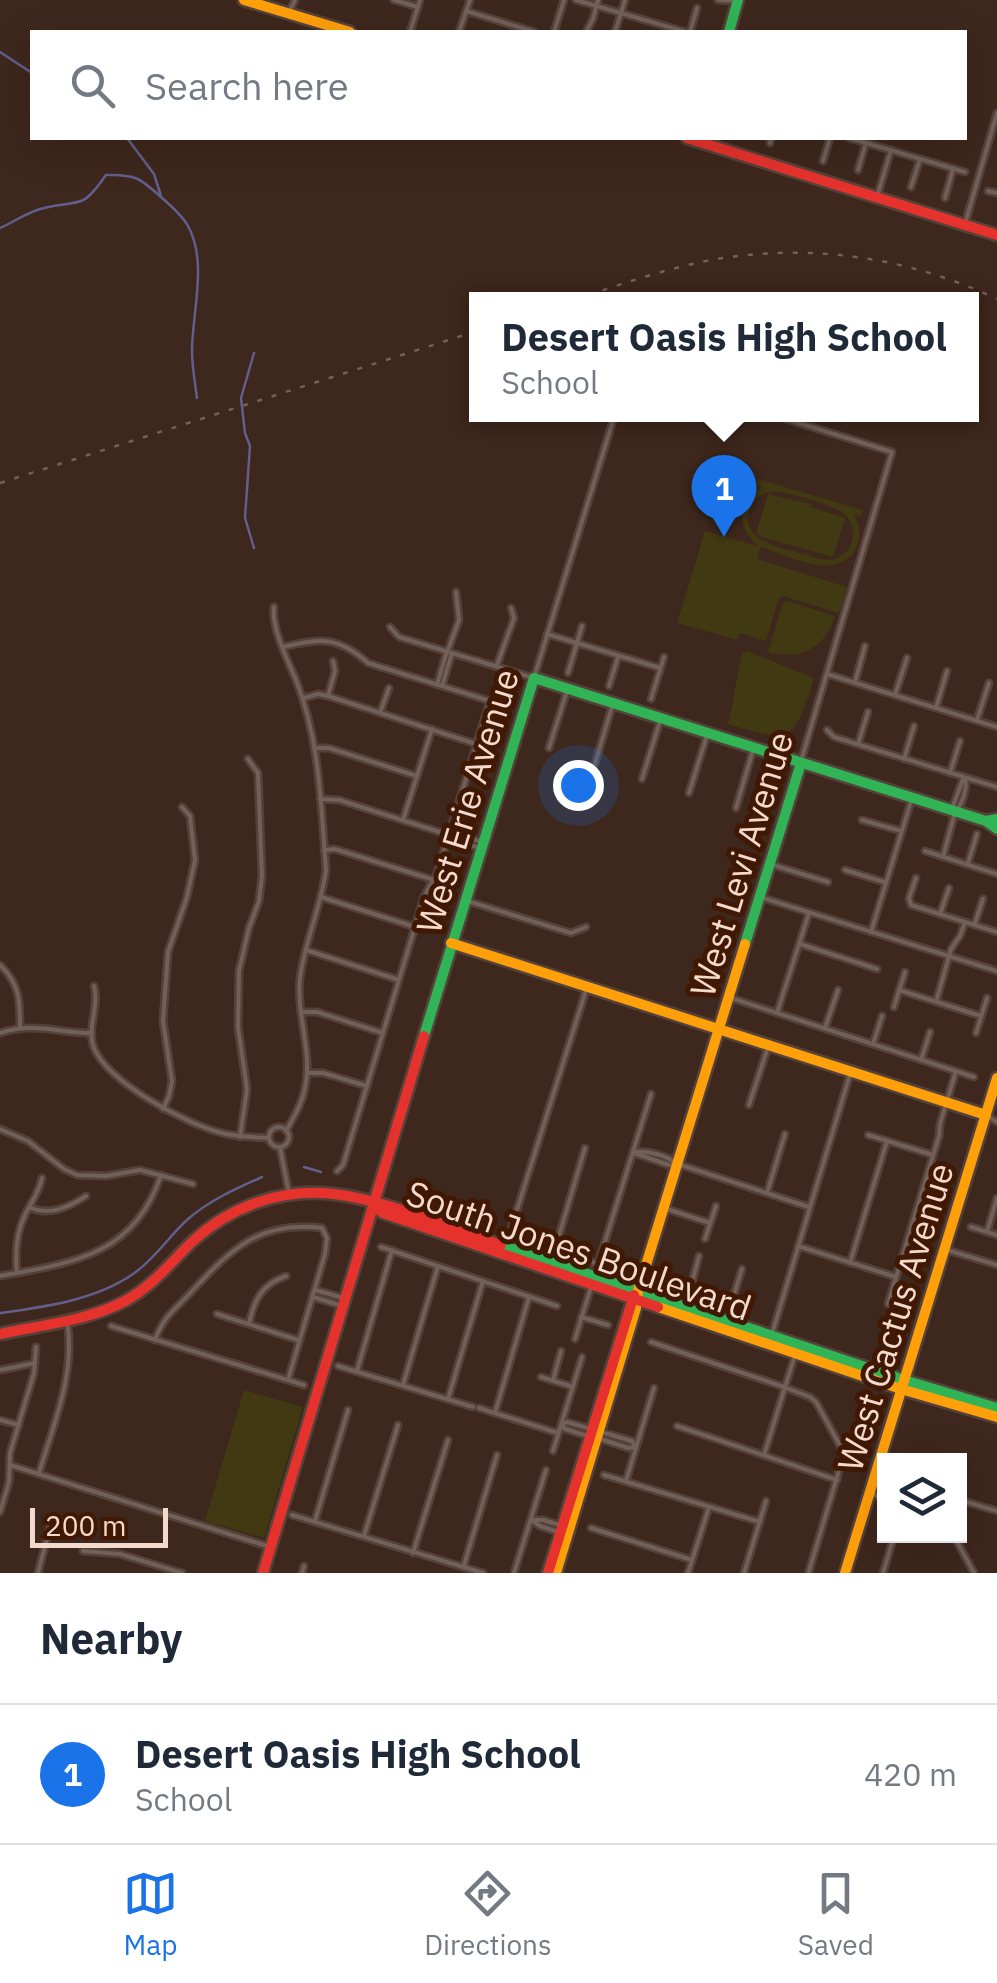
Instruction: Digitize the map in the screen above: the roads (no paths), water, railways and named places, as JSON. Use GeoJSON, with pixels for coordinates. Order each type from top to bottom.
{"type":"FeatureCollection","features":[{"type":"Feature","properties":{"kind":"street"},"geometry":{"type":"LineString","coordinates":[[244,0],[343,30]]}},
{"type":"Feature","properties":{"kind":"street"},"geometry":{"type":"LineString","coordinates":[[288,14],[292,0]]}},
{"type":"Feature","properties":{"kind":"street"},"geometry":{"type":"LineString","coordinates":[[394,0],[418,7]]}},
{"type":"Feature","properties":{"kind":"street"},"geometry":{"type":"LineString","coordinates":[[411,30],[420,0]]}},
{"type":"Feature","properties":{"kind":"street"},"geometry":{"type":"LineString","coordinates":[[460,30],[470,0]]}},
{"type":"Feature","properties":{"kind":"street"},"geometry":{"type":"LineString","coordinates":[[555,30],[564,0]]}},
{"type":"Feature","properties":{"kind":"street"},"geometry":{"type":"LineString","coordinates":[[576,0],[681,30]]}},
{"type":"Feature","properties":{"kind":"street"},"geometry":{"type":"LineString","coordinates":[[616,30],[625,0]]}},
{"type":"Feature","properties":{"kind":"street"},"geometry":{"type":"LineString","coordinates":[[718,0],[737,0],[730,30]]}},
{"type":"Feature","properties":{"kind":"street"},"geometry":{"type":"LineString","coordinates":[[587,30],[597,3]]}},
{"type":"Feature","properties":{"kind":"street"},"geometry":{"type":"LineString","coordinates":[[689,30],[697,8]]}},
{"type":"Feature","properties":{"kind":"street"},"geometry":{"type":"LineString","coordinates":[[466,11],[528,30]]}},
{"type":"Feature","properties":{"kind":"street"},"geometry":{"type":"LineString","coordinates":[[965,225],[997,113]]}},
{"type":"Feature","properties":{"kind":"street"},"geometry":{"type":"LineString","coordinates":[[702,140],[997,235]]}},
{"type":"Feature","properties":{"kind":"street"},"geometry":{"type":"LineString","coordinates":[[823,160],[829,140]]}},
{"type":"Feature","properties":{"kind":"street"},"geometry":{"type":"LineString","coordinates":[[856,140],[965,172]]}},
{"type":"Feature","properties":{"kind":"street"},"geometry":{"type":"LineString","coordinates":[[858,170],[866,143]]}},
{"type":"Feature","properties":{"kind":"street"},"geometry":{"type":"LineString","coordinates":[[877,198],[891,150]]}},
{"type":"Feature","properties":{"kind":"street"},"geometry":{"type":"LineString","coordinates":[[911,187],[920,159]]}},
{"type":"Feature","properties":{"kind":"street"},"geometry":{"type":"LineString","coordinates":[[945,198],[953,169]]}},
{"type":"Feature","properties":{"kind":"street"},"geometry":{"type":"LineString","coordinates":[[988,190],[997,193]]}},
{"type":"Feature","properties":{"kind":"street","name":"West Erie Avenue"},"geometry":{"type":"LineString","coordinates":[[263,1573],[464,900],[613,422]]}},
{"type":"Feature","properties":{"kind":"street","name":"West Levi Avenue"},"geometry":{"type":"LineString","coordinates":[[564,1530],[720,1030],[892,452],[796,422]]}},
{"type":"Feature","properties":{"kind":"street"},"geometry":{"type":"LineString","coordinates":[[440,686],[460,620],[456,592]]}},
{"type":"Feature","properties":{"kind":"street"},"geometry":{"type":"LineString","coordinates":[[274,607],[272,614],[309,715],[316,748],[326,870],[300,979],[308,1073],[305,1091],[286,1130],[288,1141],[280,1147]]}},
{"type":"Feature","properties":{"kind":"street"},"geometry":{"type":"LineString","coordinates":[[496,666],[514,618],[511,608]]}},
{"type":"Feature","properties":{"kind":"street"},"geometry":{"type":"LineString","coordinates":[[568,672],[582,626]]}},
{"type":"Feature","properties":{"kind":"street"},"geometry":{"type":"LineString","coordinates":[[390,627],[399,637],[991,820],[990,826],[997,828]]}},
{"type":"Feature","properties":{"kind":"street"},"geometry":{"type":"LineString","coordinates":[[547,634],[660,668]]}},
{"type":"Feature","properties":{"kind":"street"},"geometry":{"type":"LineString","coordinates":[[283,647],[313,640],[338,642],[368,663],[490,702],[434,880],[424,897],[343,1165],[337,1172]]}},
{"type":"Feature","properties":{"kind":"street"},"geometry":{"type":"LineString","coordinates":[[854,682],[866,646]]}},
{"type":"Feature","properties":{"kind":"street"},"geometry":{"type":"LineString","coordinates":[[610,686],[619,655]]}},
{"type":"Feature","properties":{"kind":"street"},"geometry":{"type":"LineString","coordinates":[[651,698],[664,657]]}},
{"type":"Feature","properties":{"kind":"street"},"geometry":{"type":"LineString","coordinates":[[895,695],[906,658]]}},
{"type":"Feature","properties":{"kind":"street"},"geometry":{"type":"LineString","coordinates":[[328,696],[336,671],[334,661]]}},
{"type":"Feature","properties":{"kind":"street"},"geometry":{"type":"LineString","coordinates":[[936,708],[947,671]]}},
{"type":"Feature","properties":{"kind":"street"},"geometry":{"type":"LineString","coordinates":[[827,674],[997,727]]}},
{"type":"Feature","properties":{"kind":"street"},"geometry":{"type":"LineString","coordinates":[[977,720],[989,683]]}},
{"type":"Feature","properties":{"kind":"street"},"geometry":{"type":"LineString","coordinates":[[380,714],[389,688]]}},
{"type":"Feature","properties":{"kind":"street"},"geometry":{"type":"LineString","coordinates":[[549,748],[568,689]]}},
{"type":"Feature","properties":{"kind":"street"},"geometry":{"type":"LineString","coordinates":[[303,698],[328,696],[476,744]]}},
{"type":"Feature","properties":{"kind":"street"},"geometry":{"type":"LineString","coordinates":[[595,764],[614,703]]}},
{"type":"Feature","properties":{"kind":"street"},"geometry":{"type":"LineString","coordinates":[[858,744],[868,712]]}},
{"type":"Feature","properties":{"kind":"street"},"geometry":{"type":"LineString","coordinates":[[642,779],[661,718]]}},
{"type":"Feature","properties":{"kind":"street"},"geometry":{"type":"LineString","coordinates":[[904,759],[914,726]]}},
{"type":"Feature","properties":{"kind":"street"},"geometry":{"type":"LineString","coordinates":[[403,820],[432,729]]}},
{"type":"Feature","properties":{"kind":"street"},"geometry":{"type":"LineString","coordinates":[[827,730],[858,744],[996,786]]}},
{"type":"Feature","properties":{"kind":"street"},"geometry":{"type":"LineString","coordinates":[[689,793],[707,734]]}},
{"type":"Feature","properties":{"kind":"street"},"geometry":{"type":"LineString","coordinates":[[950,773],[960,741]]}},
{"type":"Feature","properties":{"kind":"street"},"geometry":{"type":"LineString","coordinates":[[316,748],[329,748],[417,776]]}},
{"type":"Feature","properties":{"kind":"street"},"geometry":{"type":"LineString","coordinates":[[736,808],[754,749]]}},
{"type":"Feature","properties":{"kind":"street"},"geometry":{"type":"LineString","coordinates":[[240,1137],[248,1089],[238,1027],[239,971],[262,876],[258,773],[248,759]]}},
{"type":"Feature","properties":{"kind":"street"},"geometry":{"type":"LineString","coordinates":[[943,856],[955,812],[953,806],[965,778]]}},
{"type":"Feature","properties":{"kind":"street"},"geometry":{"type":"LineString","coordinates":[[871,932],[912,798]]}},
{"type":"Feature","properties":{"kind":"street"},"geometry":{"type":"LineString","coordinates":[[320,799],[339,800],[449,835],[454,840],[481,845]]}},
{"type":"Feature","properties":{"kind":"street"},"geometry":{"type":"LineString","coordinates":[[163,1109],[172,1082],[163,1021],[168,952],[194,860],[190,816],[182,807]]}},
{"type":"Feature","properties":{"kind":"street"},"geometry":{"type":"LineString","coordinates":[[862,820],[901,832]]}},
{"type":"Feature","properties":{"kind":"street"},"geometry":{"type":"LineString","coordinates":[[968,865],[977,834]]}},
{"type":"Feature","properties":{"kind":"street"},"geometry":{"type":"LineString","coordinates":[[324,850],[335,849],[434,880]]}},
{"type":"Feature","properties":{"kind":"street"},"geometry":{"type":"LineString","coordinates":[[924,851],[997,874]]}},
{"type":"Feature","properties":{"kind":"street"},"geometry":{"type":"LineString","coordinates":[[770,864],[828,882]]}},
{"type":"Feature","properties":{"kind":"street"},"geometry":{"type":"LineString","coordinates":[[845,870],[886,882]]}},
{"type":"Feature","properties":{"kind":"street"},"geometry":{"type":"LineString","coordinates":[[916,878],[910,903],[997,932]]}},
{"type":"Feature","properties":{"kind":"street"},"geometry":{"type":"LineString","coordinates":[[940,914],[949,888]]}},
{"type":"Feature","properties":{"kind":"street"},"geometry":{"type":"LineString","coordinates":[[321,897],[415,927]]}},
{"type":"Feature","properties":{"kind":"street"},"geometry":{"type":"LineString","coordinates":[[760,897],[997,971]]}},
{"type":"Feature","properties":{"kind":"street"},"geometry":{"type":"LineString","coordinates":[[974,925],[983,899]]}},
{"type":"Feature","properties":{"kind":"street"},"geometry":{"type":"LineString","coordinates":[[464,900],[571,933],[586,927]]}},
{"type":"Feature","properties":{"kind":"street"},"geometry":{"type":"LineString","coordinates":[[778,1013],[810,912]]}},
{"type":"Feature","properties":{"kind":"street"},"geometry":{"type":"LineString","coordinates":[[936,1002],[964,922]]}},
{"type":"Feature","properties":{"kind":"street"},"geometry":{"type":"LineString","coordinates":[[452,943],[993,1118]]}},
{"type":"Feature","properties":{"kind":"street"},"geometry":{"type":"LineString","coordinates":[[800,944],[876,969]]}},
{"type":"Feature","properties":{"kind":"street"},"geometry":{"type":"LineString","coordinates":[[306,950],[399,980]]}},
{"type":"Feature","properties":{"kind":"street"},"geometry":{"type":"LineString","coordinates":[[0,965],[18,990],[20,1027]]}},
{"type":"Feature","properties":{"kind":"street"},"geometry":{"type":"LineString","coordinates":[[894,1007],[905,972]]}},
{"type":"Feature","properties":{"kind":"street"},"geometry":{"type":"LineString","coordinates":[[94,986],[92,1045],[119,1077],[163,1109],[218,1132],[268,1138]]}},
{"type":"Feature","properties":{"kind":"street"},"geometry":{"type":"LineString","coordinates":[[505,1250],[588,986]]}},
{"type":"Feature","properties":{"kind":"street"},"geometry":{"type":"LineString","coordinates":[[825,1029],[838,990]]}},
{"type":"Feature","properties":{"kind":"street"},"geometry":{"type":"LineString","coordinates":[[899,990],[981,1016]]}},
{"type":"Feature","properties":{"kind":"street"},"geometry":{"type":"LineString","coordinates":[[729,998],[974,1077]]}},
{"type":"Feature","properties":{"kind":"street"},"geometry":{"type":"LineString","coordinates":[[976,1033],[987,998]]}},
{"type":"Feature","properties":{"kind":"street"},"geometry":{"type":"LineString","coordinates":[[300,1012],[317,1012],[383,1033]]}},
{"type":"Feature","properties":{"kind":"street"},"geometry":{"type":"LineString","coordinates":[[873,1044],[882,1016]]}},
{"type":"Feature","properties":{"kind":"street"},"geometry":{"type":"LineString","coordinates":[[0,1033],[20,1027],[44,1027],[66,1033],[92,1033]]}},
{"type":"Feature","properties":{"kind":"street"},"geometry":{"type":"LineString","coordinates":[[921,1060],[930,1032]]}},
{"type":"Feature","properties":{"kind":"street"},"geometry":{"type":"LineString","coordinates":[[749,1105],[769,1045]]}},
{"type":"Feature","properties":{"kind":"street"},"geometry":{"type":"LineString","coordinates":[[770,1340],[851,1071]]}},
{"type":"Feature","properties":{"kind":"street"},"geometry":{"type":"LineString","coordinates":[[888,1304],[956,1071]]}},
{"type":"Feature","properties":{"kind":"street"},"geometry":{"type":"LineString","coordinates":[[308,1073],[323,1072],[367,1086]]}},
{"type":"Feature","properties":{"kind":"street","name":"West Cactus Avenue"},"geometry":{"type":"LineString","coordinates":[[845,1573],[944,1249],[993,1118],[997,1078]]}},
{"type":"Feature","properties":{"kind":"street"},"geometry":{"type":"LineString","coordinates":[[542,1246],[598,1264],[650,1094]]}},
{"type":"Feature","properties":{"kind":"street"},"geometry":{"type":"LineString","coordinates":[[268,1138],[274,1128],[286,1130]]}},
{"type":"Feature","properties":{"kind":"street"},"geometry":{"type":"LineString","coordinates":[[1,1132],[28,1141],[64,1169],[77,1174],[106,1176],[132,1170],[192,1184]]}},
{"type":"Feature","properties":{"kind":"street"},"geometry":{"type":"LineString","coordinates":[[767,1194],[785,1134]]}},
{"type":"Feature","properties":{"kind":"street"},"geometry":{"type":"LineString","coordinates":[[868,1135],[933,1156]]}},
{"type":"Feature","properties":{"kind":"street"},"geometry":{"type":"LineString","coordinates":[[268,1138],[272,1145],[280,1147]]}},
{"type":"Feature","properties":{"kind":"street"},"geometry":{"type":"LineString","coordinates":[[850,1262],[887,1141]]}},
{"type":"Feature","properties":{"kind":"street"},"geometry":{"type":"LineString","coordinates":[[280,1147],[289,1194]]}},
{"type":"Feature","properties":{"kind":"street"},"geometry":{"type":"LineString","coordinates":[[554,1250],[586,1148]]}},
{"type":"Feature","properties":{"kind":"street"},"geometry":{"type":"LineString","coordinates":[[632,1152],[645,1151],[809,1206]]}},
{"type":"Feature","properties":{"kind":"street"},"geometry":{"type":"LineString","coordinates":[[0,1276],[71,1262],[109,1246],[144,1212],[161,1174]]}},
{"type":"Feature","properties":{"kind":"street"},"geometry":{"type":"LineString","coordinates":[[17,1273],[18,1237],[42,1178]]}},
{"type":"Feature","properties":{"kind":"street","name":"South Jones Boulevard"},"geometry":{"type":"LineString","coordinates":[[0,1334],[104,1310],[144,1290],[199,1235],[226,1215],[258,1201],[289,1194],[327,1194],[372,1204],[383,1213],[505,1250],[997,1417]]}},
{"type":"Feature","properties":{"kind":"street"},"geometry":{"type":"LineString","coordinates":[[30,1208],[54,1211],[86,1196]]}},
{"type":"Feature","properties":{"kind":"street"},"geometry":{"type":"LineString","coordinates":[[987,1232],[997,1198]]}},
{"type":"Feature","properties":{"kind":"street"},"geometry":{"type":"LineString","coordinates":[[705,1239],[716,1206]]}},
{"type":"Feature","properties":{"kind":"street"},"geometry":{"type":"LineString","coordinates":[[664,1208],[710,1224]]}},
{"type":"Feature","properties":{"kind":"street"},"geometry":{"type":"LineString","coordinates":[[156,1340],[166,1316],[241,1244],[269,1232],[318,1227],[326,1232],[327,1244],[288,1380]]}},
{"type":"Feature","properties":{"kind":"street"},"geometry":{"type":"LineString","coordinates":[[971,1228],[997,1234]]}},
{"type":"Feature","properties":{"kind":"street"},"geometry":{"type":"LineString","coordinates":[[798,1246],[896,1277]]}},
{"type":"Feature","properties":{"kind":"street"},"geometry":{"type":"LineString","coordinates":[[381,1247],[557,1306]]}},
{"type":"Feature","properties":{"kind":"street"},"geometry":{"type":"LineString","coordinates":[[944,1249],[997,1265]]}},
{"type":"Feature","properties":{"kind":"street"},"geometry":{"type":"LineString","coordinates":[[356,1372],[392,1250]]}},
{"type":"Feature","properties":{"kind":"street","name":"South Jones Boulevard"},"geometry":{"type":"LineString","coordinates":[[505,1250],[592,1284],[686,1306],[770,1340]]}},
{"type":"Feature","properties":{"kind":"street"},"geometry":{"type":"LineString","coordinates":[[686,1306],[698,1256]]}},
{"type":"Feature","properties":{"kind":"street"},"geometry":{"type":"LineString","coordinates":[[402,1386],[438,1266]]}},
{"type":"Feature","properties":{"kind":"street"},"geometry":{"type":"LineString","coordinates":[[726,1320],[742,1269]]}},
{"type":"Feature","properties":{"kind":"street"},"geometry":{"type":"LineString","coordinates":[[249,1324],[263,1289],[286,1276]]}},
{"type":"Feature","properties":{"kind":"street"},"geometry":{"type":"LineString","coordinates":[[448,1399],[482,1281]]}},
{"type":"Feature","properties":{"kind":"street"},"geometry":{"type":"LineString","coordinates":[[575,1338],[592,1284]]}},
{"type":"Feature","properties":{"kind":"street"},"geometry":{"type":"LineString","coordinates":[[315,1290],[343,1302]]}},
{"type":"Feature","properties":{"kind":"street"},"geometry":{"type":"LineString","coordinates":[[313,1297],[343,1302]]}},
{"type":"Feature","properties":{"kind":"street"},"geometry":{"type":"LineString","coordinates":[[494,1413],[529,1297]]}},
{"type":"Feature","properties":{"kind":"street"},"geometry":{"type":"LineString","coordinates":[[216,1314],[300,1340]]}},
{"type":"Feature","properties":{"kind":"street"},"geometry":{"type":"LineString","coordinates":[[582,1316],[608,1324]]}},
{"type":"Feature","properties":{"kind":"street"},"geometry":{"type":"LineString","coordinates":[[39,1474],[68,1370],[67,1320]]}},
{"type":"Feature","properties":{"kind":"street"},"geometry":{"type":"LineString","coordinates":[[111,1326],[304,1385]]}},
{"type":"Feature","properties":{"kind":"street"},"geometry":{"type":"LineString","coordinates":[[651,1342],[813,1399],[843,1454],[809,1571]]}},
{"type":"Feature","properties":{"kind":"street"},"geometry":{"type":"LineString","coordinates":[[0,1512],[10,1453],[36,1363],[36,1346]]}},
{"type":"Feature","properties":{"kind":"street"},"geometry":{"type":"LineString","coordinates":[[764,1455],[796,1348]]}},
{"type":"Feature","properties":{"kind":"street"},"geometry":{"type":"LineString","coordinates":[[552,1381],[561,1351]]}},
{"type":"Feature","properties":{"kind":"street"},"geometry":{"type":"LineString","coordinates":[[553,1451],[582,1356]]}},
{"type":"Feature","properties":{"kind":"street"},"geometry":{"type":"LineString","coordinates":[[0,1370],[36,1363]]}},
{"type":"Feature","properties":{"kind":"street"},"geometry":{"type":"LineString","coordinates":[[338,1366],[558,1433]]}},
{"type":"Feature","properties":{"kind":"street"},"geometry":{"type":"LineString","coordinates":[[542,1378],[572,1387]]}},
{"type":"Feature","properties":{"kind":"street","name":"South Jones Boulevard"},"geometry":{"type":"LineString","coordinates":[[903,1384],[997,1408]]}},
{"type":"Feature","properties":{"kind":"street"},"geometry":{"type":"LineString","coordinates":[[626,1482],[654,1388]]}},
{"type":"Feature","properties":{"kind":"street"},"geometry":{"type":"LineString","coordinates":[[314,1522],[348,1410]]}},
{"type":"Feature","properties":{"kind":"street"},"geometry":{"type":"LineString","coordinates":[[0,1420],[19,1426]]}},
{"type":"Feature","properties":{"kind":"street"},"geometry":{"type":"LineString","coordinates":[[561,1425],[567,1422],[594,1434],[632,1442],[636,1447]]}},
{"type":"Feature","properties":{"kind":"street"},"geometry":{"type":"LineString","coordinates":[[364,1538],[398,1425]]}},
{"type":"Feature","properties":{"kind":"street"},"geometry":{"type":"LineString","coordinates":[[677,1426],[837,1480]]}},
{"type":"Feature","properties":{"kind":"street"},"geometry":{"type":"LineString","coordinates":[[414,1553],[448,1440]]}},
{"type":"Feature","properties":{"kind":"street"},"geometry":{"type":"LineString","coordinates":[[463,1566],[496,1455]]}},
{"type":"Feature","properties":{"kind":"street"},"geometry":{"type":"LineString","coordinates":[[10,1465],[270,1547]]}},
{"type":"Feature","properties":{"kind":"street"},"geometry":{"type":"LineString","coordinates":[[514,1573],[546,1470]]}},
{"type":"Feature","properties":{"kind":"street"},"geometry":{"type":"LineString","coordinates":[[0,1473],[9,1476]]}},
{"type":"Feature","properties":{"kind":"street"},"geometry":{"type":"LineString","coordinates":[[604,1475],[760,1522]]}},
{"type":"Feature","properties":{"kind":"street"},"geometry":{"type":"LineString","coordinates":[[869,1493],[877,1496]]}},
{"type":"Feature","properties":{"kind":"street"},"geometry":{"type":"LineString","coordinates":[[744,1573],[766,1501]]}},
{"type":"Feature","properties":{"kind":"street"},"geometry":{"type":"LineString","coordinates":[[967,1502],[997,1511]]}},
{"type":"Feature","properties":{"kind":"street"},"geometry":{"type":"LineString","coordinates":[[688,1573],[708,1506]]}},
{"type":"Feature","properties":{"kind":"street"},"geometry":{"type":"LineString","coordinates":[[292,1515],[482,1573]]}},
{"type":"Feature","properties":{"kind":"street"},"geometry":{"type":"LineString","coordinates":[[531,1520],[543,1520],[564,1530]]}},
{"type":"Feature","properties":{"kind":"street"},"geometry":{"type":"LineString","coordinates":[[38,1573],[52,1523]]}},
{"type":"Feature","properties":{"kind":"street"},"geometry":{"type":"LineString","coordinates":[[591,1528],[692,1560]]}},
{"type":"Feature","properties":{"kind":"street"},"geometry":{"type":"LineString","coordinates":[[548,1573],[564,1530]]}},
{"type":"Feature","properties":{"kind":"street"},"geometry":{"type":"LineString","coordinates":[[556,1573],[564,1530]]}},
{"type":"Feature","properties":{"kind":"street"},"geometry":{"type":"LineString","coordinates":[[882,1573],[892,1543]]}},
{"type":"Feature","properties":{"kind":"street"},"geometry":{"type":"LineString","coordinates":[[958,1543],[974,1573]]}},
{"type":"Feature","properties":{"kind":"street"},"geometry":{"type":"LineString","coordinates":[[82,1550],[120,1554],[182,1573]]}},
{"type":"Feature","properties":{"kind":"waterway"},"geometry":{"type":"LineString","coordinates":[[0,52],[30,72]]}},
{"type":"Feature","properties":{"kind":"waterway"},"geometry":{"type":"LineString","coordinates":[[128,140],[154,174],[161,196]]}},
{"type":"Feature","properties":{"kind":"waterway"},"geometry":{"type":"LineString","coordinates":[[0,228],[38,209],[85,199],[106,175],[131,177],[154,191],[183,218],[194,240],[198,271],[192,351],[197,398]]}},
{"type":"Feature","properties":{"kind":"waterway"},"geometry":{"type":"LineString","coordinates":[[254,353],[241,398],[250,446],[245,518],[254,548]]}},
{"type":"Feature","properties":{"kind":"waterway"},"geometry":{"type":"LineString","coordinates":[[304,1167],[321,1172]]}},
{"type":"Feature","properties":{"kind":"waterway"},"geometry":{"type":"LineString","coordinates":[[0,1313],[69,1301],[118,1283],[148,1261],[196,1212],[262,1177]]}},
{"type":"Feature","properties":{"kind":"railway"},"geometry":{"type":"LineString","coordinates":[[598,292],[706,261],[743,255],[818,253],[927,272],[997,299]]}},
{"type":"Feature","properties":{"kind":"railway"},"geometry":{"type":"LineString","coordinates":[[0,483],[469,334]]}},
{"type":"Feature","properties":{"kind":"place","name":"Desert Oasis High School"},"geometry":{"type":"Point","coordinates":[724,537]}}]}
